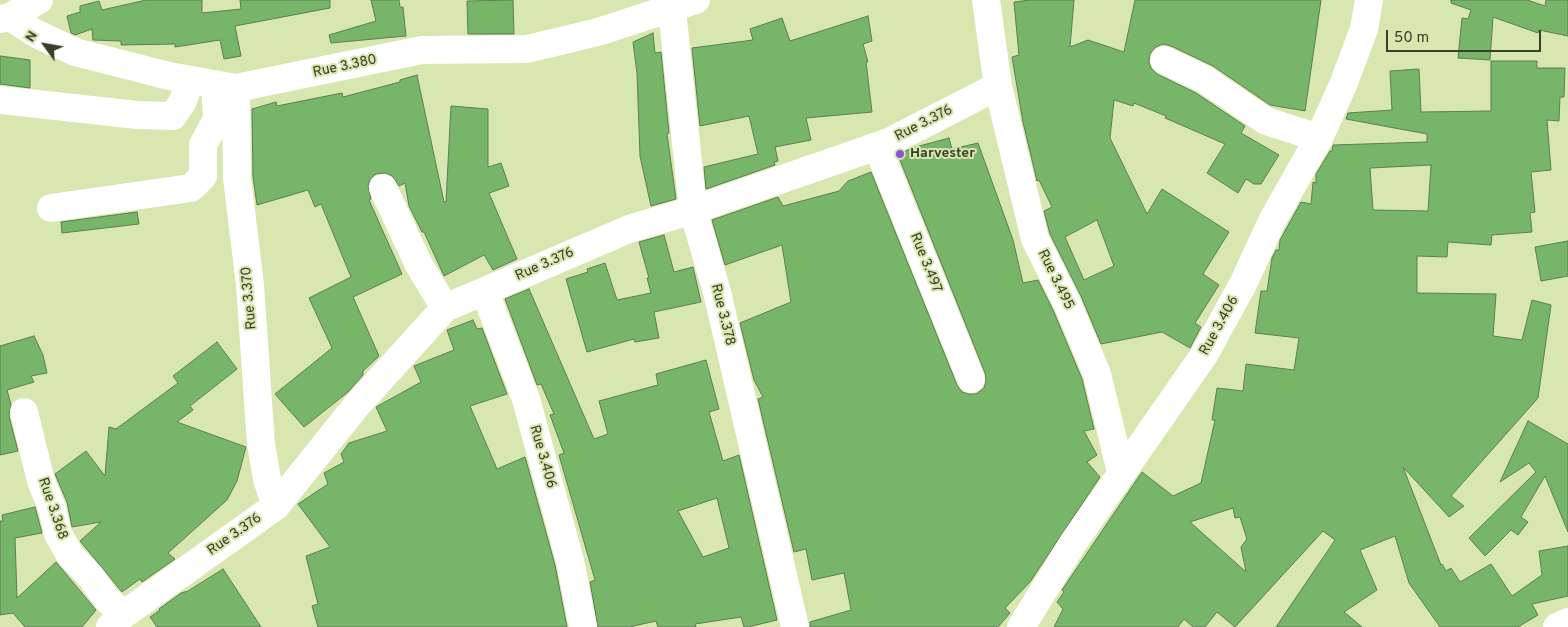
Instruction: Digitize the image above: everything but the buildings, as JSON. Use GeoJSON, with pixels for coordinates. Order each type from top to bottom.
{"type":"FeatureCollection","features":[{"type":"Feature","properties":{"kind":"street"},"geometry":{"type":"LineString","coordinates":[[5,18],[39,0]]}},
{"type":"Feature","properties":{"kind":"street"},"geometry":{"type":"LineString","coordinates":[[986,0],[998,86]]}},
{"type":"Feature","properties":{"kind":"street","name":"Rue 3.406"},"geometry":{"type":"LineString","coordinates":[[1021,627],[1121,472],[1204,355],[1243,284],[1272,221],[1319,138],[1343,85],[1364,29],[1368,0]]}},
{"type":"Feature","properties":{"kind":"street","name":"Rue 3.380"},"geometry":{"type":"LineString","coordinates":[[5,18],[75,52],[213,84],[422,50],[527,49],[598,32],[679,3]]}},
{"type":"Feature","properties":{"kind":"street","name":"Rue 3.378"},"geometry":{"type":"LineString","coordinates":[[679,3],[693,210],[717,292],[795,627]]}},
{"type":"Feature","properties":{"kind":"street"},"geometry":{"type":"LineString","coordinates":[[1164,60],[1204,79],[1266,121],[1319,138]]}},
{"type":"Feature","properties":{"kind":"street"},"geometry":{"type":"LineString","coordinates":[[0,100],[137,115],[173,116],[182,101],[213,84],[217,119],[203,145],[203,176],[191,188],[51,208]]}},
{"type":"Feature","properties":{"kind":"street","name":"Rue 3.370"},"geometry":{"type":"LineString","coordinates":[[213,84],[237,178],[250,285],[261,444],[267,478],[276,506]]}},
{"type":"Feature","properties":{"kind":"street","name":"Rue 3.376"},"geometry":{"type":"LineString","coordinates":[[116,621],[276,506],[357,405],[445,308],[629,229],[693,210],[877,146],[998,86]]}},
{"type":"Feature","properties":{"kind":"street","name":"Rue 3.495"},"geometry":{"type":"LineString","coordinates":[[998,86],[1035,239],[1067,303],[1097,374],[1121,472]]}},
{"type":"Feature","properties":{"kind":"street","name":"Rue 3.497"},"geometry":{"type":"LineString","coordinates":[[877,146],[972,379]]}},
{"type":"Feature","properties":{"kind":"street"},"geometry":{"type":"LineString","coordinates":[[383,188],[419,265],[445,308]]}},
{"type":"Feature","properties":{"kind":"street","name":"Rue 3.406"},"geometry":{"type":"LineString","coordinates":[[485,292],[526,398],[570,561],[583,627]]}},
{"type":"Feature","properties":{"kind":"street","name":"Rue 3.368"},"geometry":{"type":"LineString","coordinates":[[24,412],[41,481],[52,508],[58,534],[70,555],[91,577],[106,598],[116,621]]}},
{"type":"Feature","properties":{"kind":"street"},"geometry":{"type":"LineString","coordinates":[[1557,627],[1568,622]]}},
{"type":"Feature","properties":{"kind":"place","name":"Harvester"},"geometry":{"type":"Point","coordinates":[900,154]}}]}
